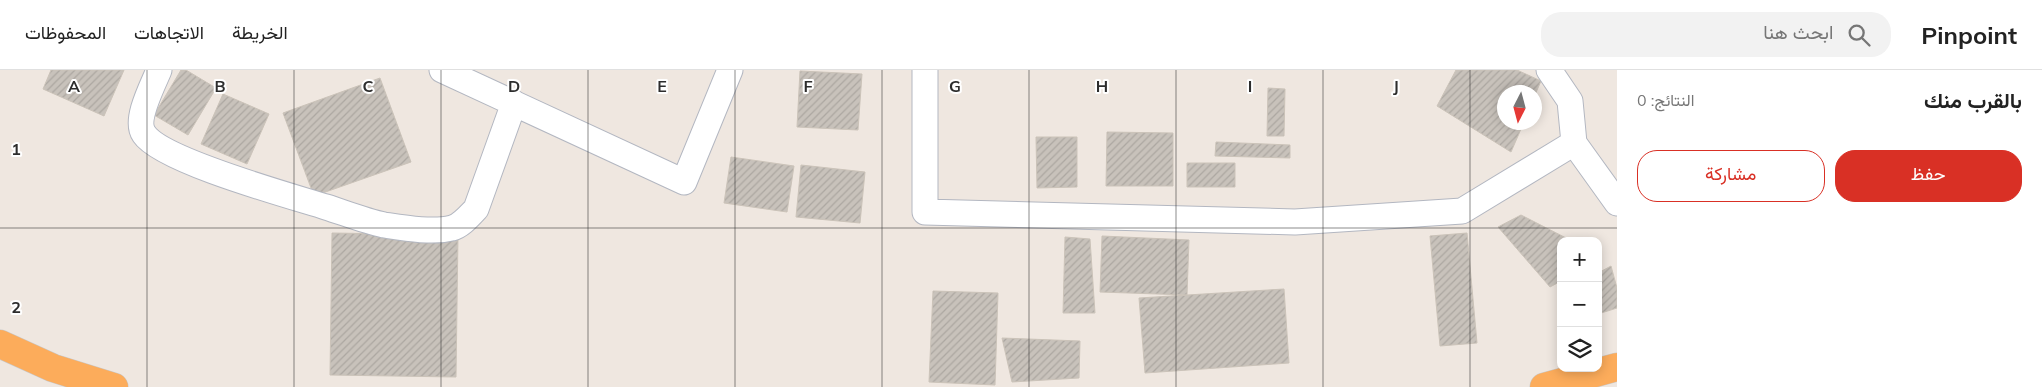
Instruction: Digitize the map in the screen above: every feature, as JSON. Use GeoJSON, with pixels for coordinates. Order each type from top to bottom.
{"type":"FeatureCollection","features":[{"type":"Feature","properties":{"kind":"highway"},"geometry":{"type":"LineString","coordinates":[[0,344],[53,368],[114,387]]}},
{"type":"Feature","properties":{"kind":"highway"},"geometry":{"type":"LineString","coordinates":[[1544,387],[1617,367]]}},
{"type":"Feature","properties":{"kind":"street"},"geometry":{"type":"LineString","coordinates":[[160,70],[146,100],[140,125],[144,135],[159,146],[181,158],[244,182],[384,225],[433,229],[454,228],[476,209],[514,103]]}},
{"type":"Feature","properties":{"kind":"street"},"geometry":{"type":"LineString","coordinates":[[442,70],[684,182],[730,70]]}},
{"type":"Feature","properties":{"kind":"street"},"geometry":{"type":"LineString","coordinates":[[925,70],[925,212],[1295,222],[1462,211],[1574,143]]}},
{"type":"Feature","properties":{"kind":"street"},"geometry":{"type":"LineString","coordinates":[[1549,70],[1570,101],[1574,143],[1617,202]]}},
{"type":"Feature","properties":{"kind":"building"},"geometry":{"type":"Polygon","coordinates":[[[51,70],[124,70],[104,116],[43,89],[51,70]]]}},
{"type":"Feature","properties":{"kind":"building"},"geometry":{"type":"Polygon","coordinates":[[[181,70],[186,70],[216,88],[188,135],[154,115],[181,70]]]}},
{"type":"Feature","properties":{"kind":"building"},"geometry":{"type":"Polygon","coordinates":[[[1456,70],[1517,70],[1541,81],[1539,85],[1497,85],[1497,130],[1521,130],[1511,152],[1437,106],[1456,70]]]}},
{"type":"Feature","properties":{"kind":"building"},"geometry":{"type":"Polygon","coordinates":[[[800,71],[862,74],[858,130],[797,127],[800,71]]]}},
{"type":"Feature","properties":{"kind":"building"},"geometry":{"type":"Polygon","coordinates":[[[380,78],[411,162],[314,196],[283,113],[380,78]]]}},
{"type":"Feature","properties":{"kind":"building"},"geometry":{"type":"Polygon","coordinates":[[[1268,88],[1285,89],[1284,136],[1267,136],[1268,88]]]}},
{"type":"Feature","properties":{"kind":"building"},"geometry":{"type":"Polygon","coordinates":[[[223,94],[269,114],[247,164],[201,144],[223,94]]]}},
{"type":"Feature","properties":{"kind":"building"},"geometry":{"type":"Polygon","coordinates":[[[1107,132],[1173,133],[1173,186],[1106,186],[1107,132]]]}},
{"type":"Feature","properties":{"kind":"building"},"geometry":{"type":"Polygon","coordinates":[[[1036,137],[1077,137],[1077,187],[1037,188],[1036,137]]]}},
{"type":"Feature","properties":{"kind":"building"},"geometry":{"type":"Polygon","coordinates":[[[1216,142],[1290,145],[1290,158],[1215,156],[1216,142]]]}},
{"type":"Feature","properties":{"kind":"building"},"geometry":{"type":"Polygon","coordinates":[[[731,157],[794,166],[787,212],[724,203],[731,157]]]}},
{"type":"Feature","properties":{"kind":"building"},"geometry":{"type":"Polygon","coordinates":[[[1187,163],[1235,163],[1235,187],[1187,187],[1187,163]]]}},
{"type":"Feature","properties":{"kind":"building"},"geometry":{"type":"Polygon","coordinates":[[[801,165],[865,172],[860,223],[796,217],[801,165]]]}},
{"type":"Feature","properties":{"kind":"building"},"geometry":{"type":"Polygon","coordinates":[[[1521,215],[1564,237],[1557,237],[1557,283],[1550,287],[1498,227],[1521,215]]]}},
{"type":"Feature","properties":{"kind":"building"},"geometry":{"type":"Polygon","coordinates":[[[332,233],[458,235],[456,377],[330,375],[332,233]]]}},
{"type":"Feature","properties":{"kind":"building"},"geometry":{"type":"Polygon","coordinates":[[[1467,233],[1477,343],[1440,346],[1430,236],[1467,233]]]}},
{"type":"Feature","properties":{"kind":"building"},"geometry":{"type":"Polygon","coordinates":[[[1102,236],[1189,240],[1187,295],[1100,292],[1102,236]]]}},
{"type":"Feature","properties":{"kind":"building"},"geometry":{"type":"Polygon","coordinates":[[[1065,237],[1090,239],[1095,313],[1063,313],[1065,237]]]}},
{"type":"Feature","properties":{"kind":"building"},"geometry":{"type":"Polygon","coordinates":[[[1611,266],[1617,288],[1617,308],[1602,313],[1602,282],[1602,271],[1611,266]]]}},
{"type":"Feature","properties":{"kind":"building"},"geometry":{"type":"Polygon","coordinates":[[[1284,289],[1289,363],[1145,373],[1139,298],[1284,289]]]}},
{"type":"Feature","properties":{"kind":"building"},"geometry":{"type":"Polygon","coordinates":[[[933,291],[998,293],[995,385],[929,382],[933,291]]]}},
{"type":"Feature","properties":{"kind":"building"},"geometry":{"type":"Polygon","coordinates":[[[1002,338],[1080,341],[1079,378],[1012,382],[1002,338]]]}}]}
